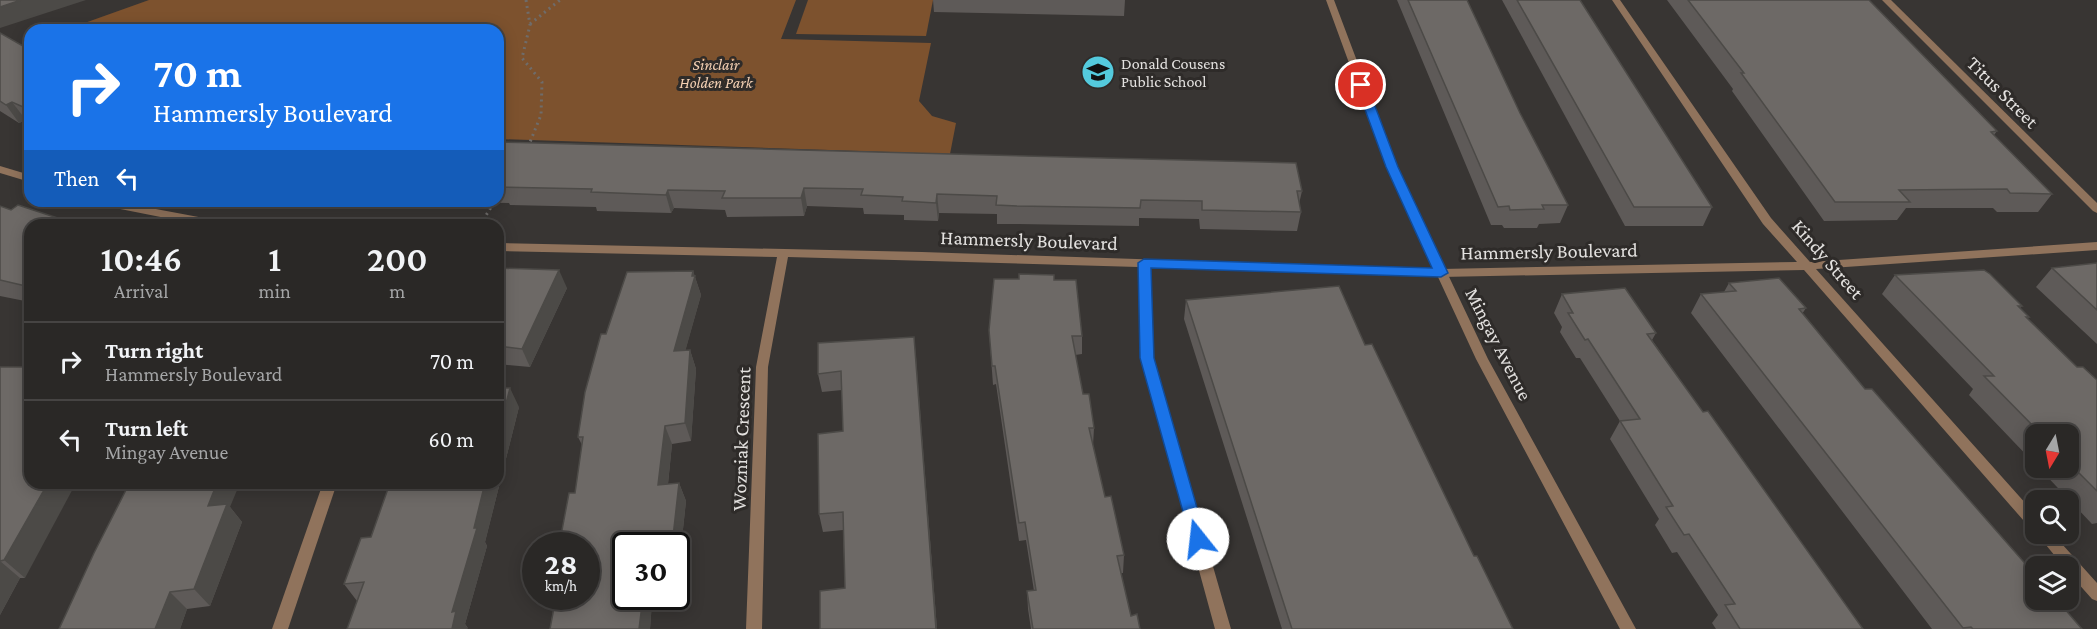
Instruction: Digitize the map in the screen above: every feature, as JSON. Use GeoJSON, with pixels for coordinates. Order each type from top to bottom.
{"type":"FeatureCollection","features":[{"type":"Feature","properties":{"kind":"street","name":"Mingay Avenue"},"geometry":{"type":"LineString","coordinates":[[1330,0],[1392,167],[1482,360],[1628,629]]}},
{"type":"Feature","properties":{"kind":"street","name":"Kindy Street"},"geometry":{"type":"LineString","coordinates":[[1616,0],[1767,221],[2025,513]]}},
{"type":"Feature","properties":{"kind":"street","name":"Titus Street"},"geometry":{"type":"LineString","coordinates":[[1886,0],[2097,209]]}},
{"type":"Feature","properties":{"kind":"street"},"geometry":{"type":"LineString","coordinates":[[0,169],[24,177]]}},
{"type":"Feature","properties":{"kind":"street"},"geometry":{"type":"LineString","coordinates":[[126,207],[189,219]]}},
{"type":"Feature","properties":{"kind":"street","name":"Hammersly Boulevard"},"geometry":{"type":"LineString","coordinates":[[504,247],[783,253],[1441,273],[1806,266],[2097,246]]}},
{"type":"Feature","properties":{"kind":"street","name":"Wozniak Crescent"},"geometry":{"type":"LineString","coordinates":[[754,629],[762,368],[783,253]]}},
{"type":"Feature","properties":{"kind":"street"},"geometry":{"type":"LineString","coordinates":[[1144,263],[1147,358],[1223,629]]}},
{"type":"Feature","properties":{"kind":"street"},"geometry":{"type":"LineString","coordinates":[[280,629],[328,489]]}},
{"type":"Feature","properties":{"kind":"street"},"geometry":{"type":"LineString","coordinates":[[2052,544],[2097,594]]}},
{"type":"Feature","properties":{"kind":"path"},"geometry":{"type":"LineString","coordinates":[[525,151],[541,115],[542,82],[522,58],[530,25],[526,0]]}},
{"type":"Feature","properties":{"kind":"path"},"geometry":{"type":"LineString","coordinates":[[530,25],[560,0]]}},
{"type":"Feature","properties":{"kind":"green space","name":"Sinclair Holden Park"},"geometry":{"type":"Polygon","coordinates":[[[149,0],[796,0],[781,39],[931,43],[919,101],[932,116],[956,123],[950,154],[504,139],[504,24],[82,24],[149,0]]]}},
{"type":"Feature","properties":{"kind":"green space"},"geometry":{"type":"Polygon","coordinates":[[[808,0],[933,0],[926,36],[796,34],[808,0]]]}},
{"type":"Feature","properties":{"kind":"building"},"geometry":{"type":"Polygon","coordinates":[[[0,0],[21,0],[0,7],[0,0]]]}},
{"type":"Feature","properties":{"kind":"building"},"geometry":{"type":"Polygon","coordinates":[[[1408,0],[1467,0],[1520,113],[1568,205],[1542,205],[1544,209],[1510,210],[1509,206],[1498,207],[1408,0]]]}},
{"type":"Feature","properties":{"kind":"building"},"geometry":{"type":"Polygon","coordinates":[[[1517,0],[1580,0],[1712,207],[1634,207],[1517,0]]]}},
{"type":"Feature","properties":{"kind":"building"},"geometry":{"type":"Polygon","coordinates":[[[1688,0],[1869,0],[1997,131],[1991,132],[2052,194],[2010,193],[2007,189],[1899,190],[1910,202],[1835,202],[1741,73],[1744,73],[1688,0]]]}},
{"type":"Feature","properties":{"kind":"building"},"geometry":{"type":"Polygon","coordinates":[[[0,33],[24,47],[24,107],[12,102],[6,105],[0,101],[0,33]]]}},
{"type":"Feature","properties":{"kind":"building"},"geometry":{"type":"Polygon","coordinates":[[[504,142],[1296,163],[1302,191],[1297,191],[1301,212],[1202,210],[1202,201],[1141,200],[1140,208],[996,205],[997,196],[937,194],[936,203],[902,201],[903,197],[861,195],[863,189],[804,188],[801,198],[722,198],[725,191],[668,190],[666,195],[591,192],[592,189],[504,187],[504,142]]]}},
{"type":"Feature","properties":{"kind":"building"},"geometry":{"type":"Polygon","coordinates":[[[18,205],[61,219],[24,219],[24,286],[0,280],[0,206],[11,210],[18,205]]]}},
{"type":"Feature","properties":{"kind":"building"},"geometry":{"type":"Polygon","coordinates":[[[2097,263],[2097,310],[2052,268],[2097,263]]]}},
{"type":"Feature","properties":{"kind":"building"},"geometry":{"type":"Polygon","coordinates":[[[504,268],[559,270],[522,349],[504,347],[504,268]]]}},
{"type":"Feature","properties":{"kind":"building"},"geometry":{"type":"Polygon","coordinates":[[[1984,270],[2022,306],[2018,306],[2029,317],[2026,317],[2077,367],[2083,367],[2097,380],[2097,491],[2079,473],[2079,424],[2031,424],[1984,376],[1994,376],[1895,275],[1984,270]]]}},
{"type":"Feature","properties":{"kind":"building"},"geometry":{"type":"Polygon","coordinates":[[[693,271],[692,276],[695,276],[674,351],[690,350],[685,423],[665,426],[658,485],[679,483],[674,532],[612,532],[612,610],[641,610],[639,629],[550,629],[554,610],[600,610],[600,532],[562,532],[569,493],[575,493],[583,437],[578,437],[585,392],[601,334],[606,334],[627,272],[693,271]]]}},
{"type":"Feature","properties":{"kind":"building"},"geometry":{"type":"Polygon","coordinates":[[[1019,274],[1054,275],[1054,280],[1076,280],[1082,336],[1072,336],[1083,394],[1089,394],[1094,428],[1089,428],[1105,497],[1111,496],[1124,555],[1117,556],[1131,616],[1137,614],[1140,629],[1033,629],[1027,591],[1036,590],[1025,522],[1019,523],[995,366],[992,366],[989,330],[994,279],[1019,279],[1019,274]]]}},
{"type":"Feature","properties":{"kind":"building"},"geometry":{"type":"Polygon","coordinates":[[[1779,278],[1806,308],[1799,309],[1865,389],[1872,389],[2025,563],[2025,610],[2066,610],[2082,629],[1963,628],[1701,294],[1736,291],[1729,283],[1779,278]]]}},
{"type":"Feature","properties":{"kind":"building"},"geometry":{"type":"Polygon","coordinates":[[[1339,286],[1365,345],[1372,344],[1474,556],[1477,556],[1513,629],[1292,629],[1186,300],[1339,286]]]}},
{"type":"Feature","properties":{"kind":"building"},"geometry":{"type":"Polygon","coordinates":[[[1625,288],[1656,333],[1647,334],[1703,412],[1708,411],[1863,629],[1740,629],[1725,605],[1735,604],[1689,534],[1684,535],[1666,507],[1673,506],[1620,421],[1640,419],[1588,339],[1585,340],[1568,313],[1573,313],[1562,294],[1625,288]]]}},
{"type":"Feature","properties":{"kind":"building"},"geometry":{"type":"Polygon","coordinates":[[[914,337],[936,629],[820,629],[820,591],[845,588],[843,512],[819,514],[818,434],[843,431],[841,371],[818,374],[818,343],[914,337]]]}},
{"type":"Feature","properties":{"kind":"building"},"geometry":{"type":"Polygon","coordinates":[[[0,367],[24,367],[24,489],[45,489],[4,560],[0,561],[0,367]]]}},
{"type":"Feature","properties":{"kind":"building"},"geometry":{"type":"Polygon","coordinates":[[[504,388],[510,388],[504,412],[504,388]]]}},
{"type":"Feature","properties":{"kind":"building"},"geometry":{"type":"Polygon","coordinates":[[[126,489],[215,489],[208,506],[227,504],[194,589],[170,592],[155,629],[59,629],[126,489]]]}},
{"type":"Feature","properties":{"kind":"building"},"geometry":{"type":"Polygon","coordinates":[[[388,489],[484,489],[474,528],[477,528],[452,612],[456,611],[452,629],[347,629],[364,582],[344,584],[361,538],[371,537],[388,489]]]}},
{"type":"Feature","properties":{"kind":"place","name":"Donald Cousens Public School"},"geometry":{"type":"Point","coordinates":[1098,72]}},
{"type":"Feature","properties":{"kind":"route"},"geometry":{"type":"LineString","coordinates":[[1198,539],[1147,358],[1144,263],[1441,273],[1392,167],[1361,85]]}}]}
